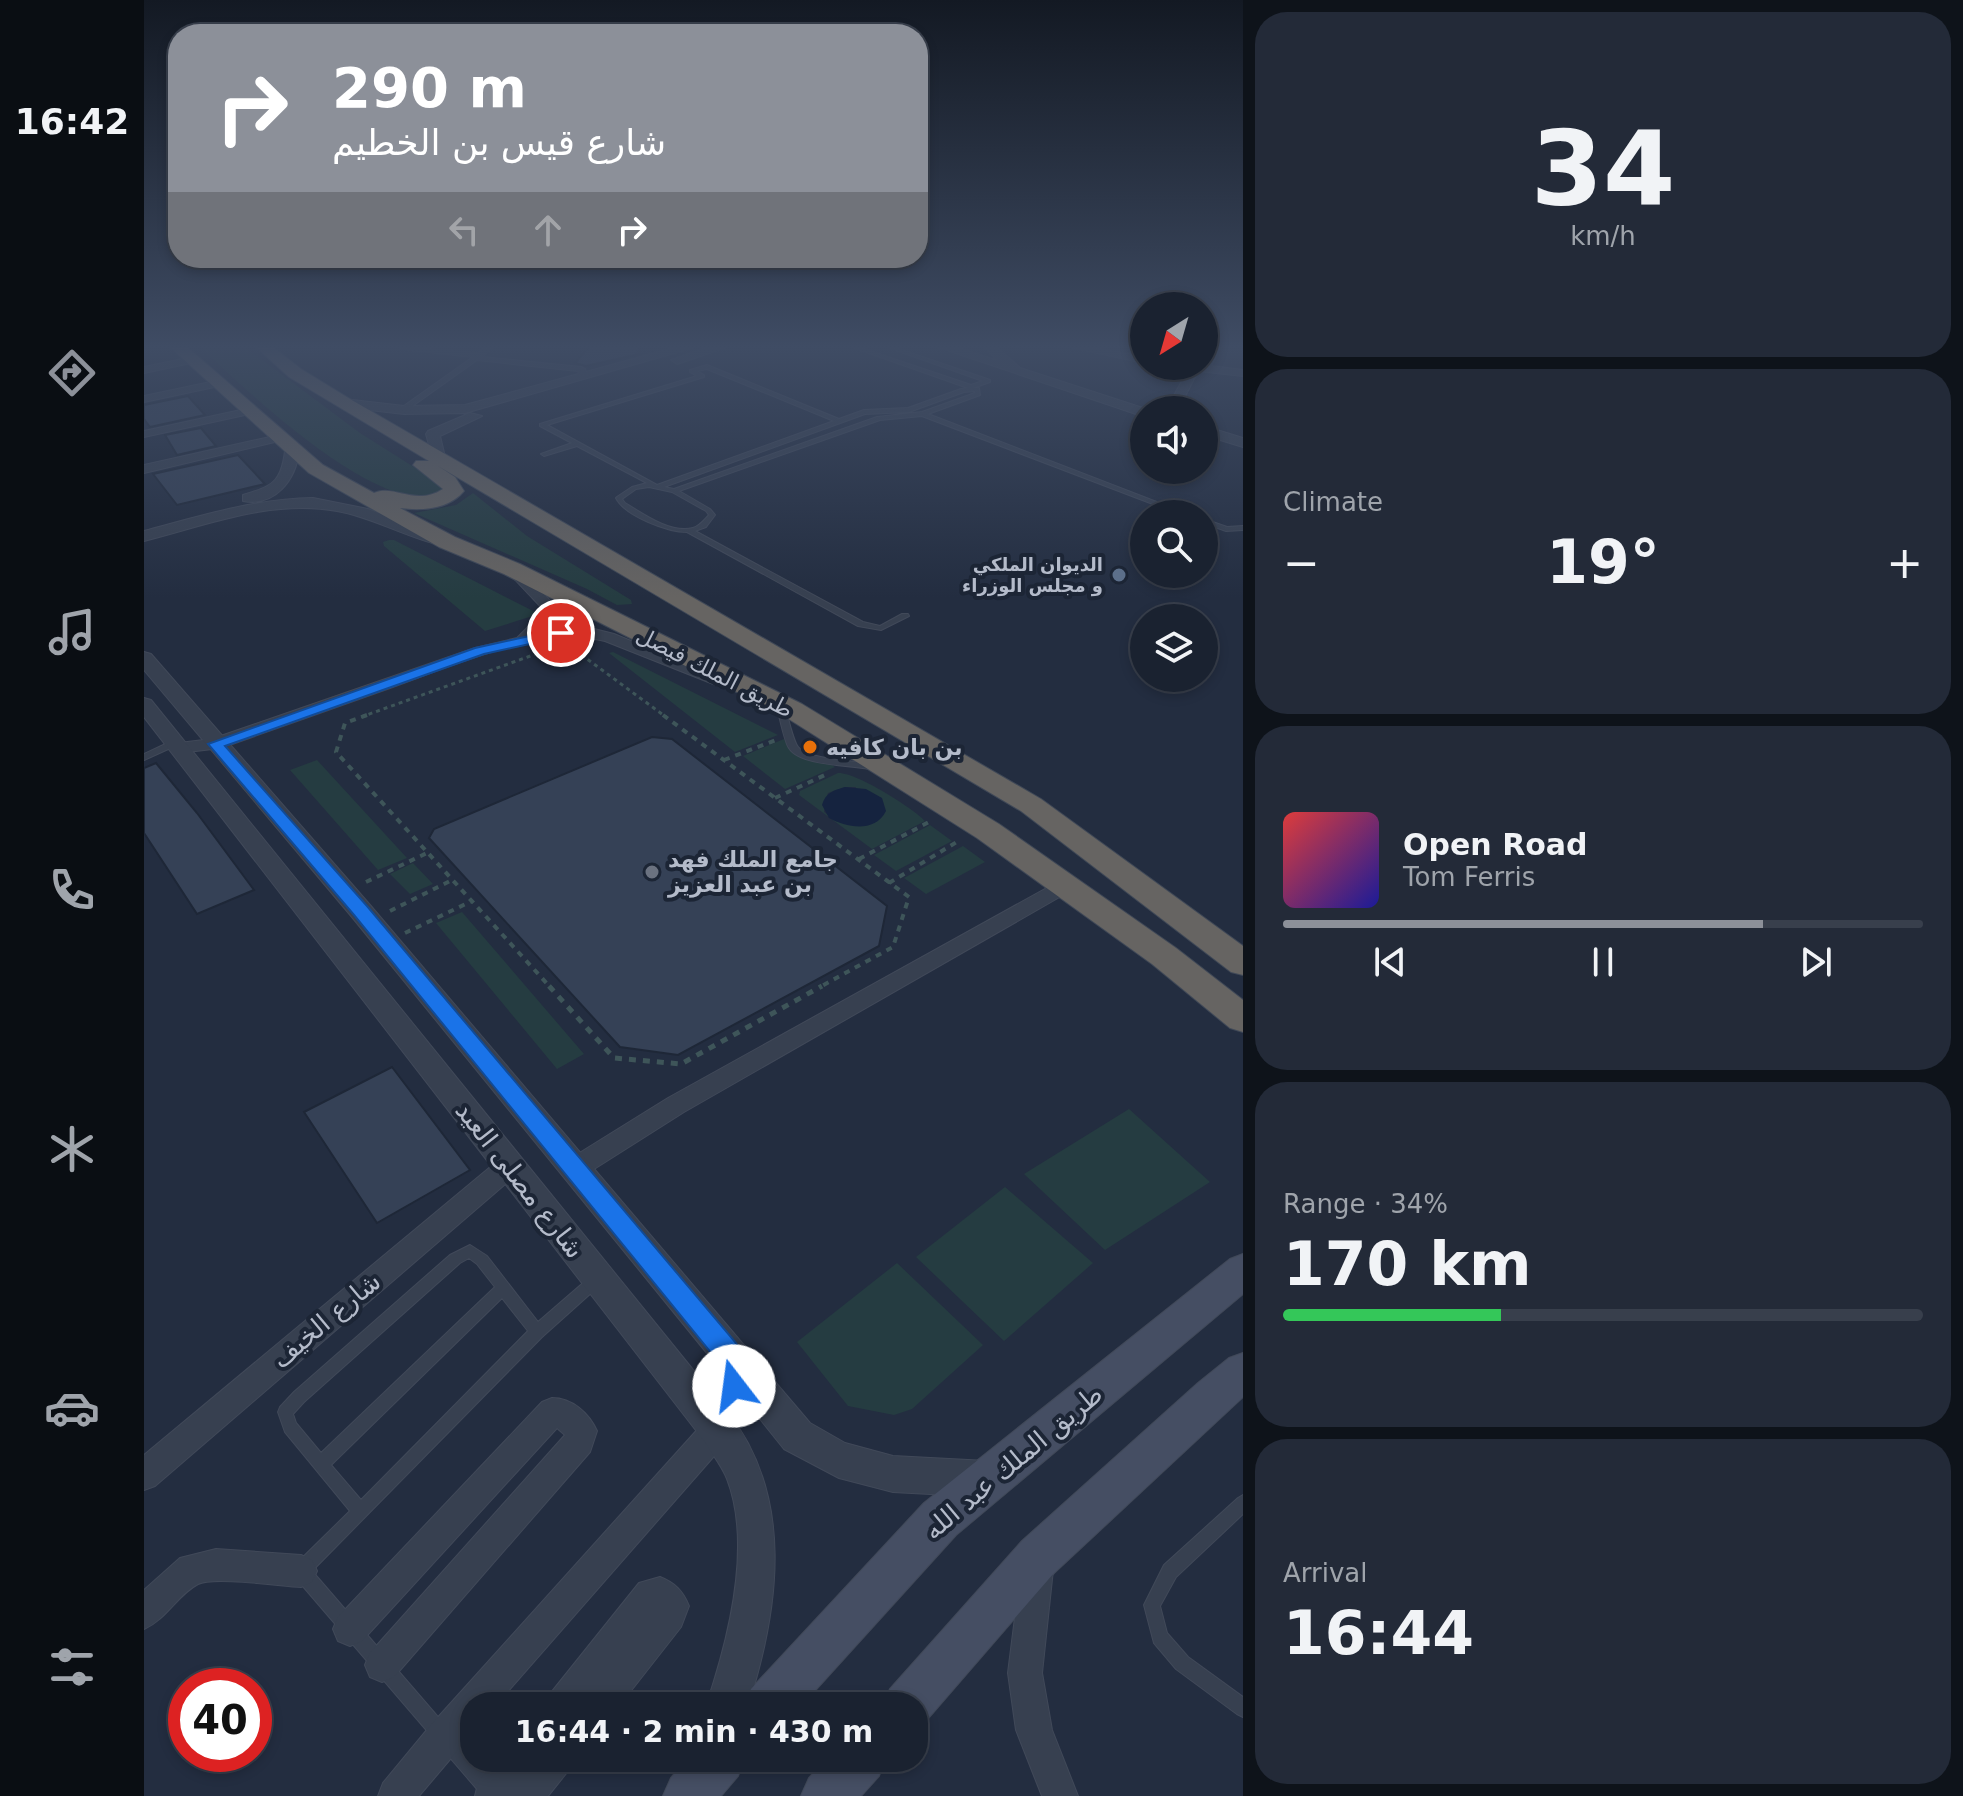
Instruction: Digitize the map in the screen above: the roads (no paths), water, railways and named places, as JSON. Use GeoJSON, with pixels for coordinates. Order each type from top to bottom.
{"type":"FeatureCollection","features":[{"type":"Feature","properties":{"kind":"highway","name":"طريق الملك فيصل"},"geometry":{"type":"LineString","coordinates":[[271,431],[316,469],[447,542],[522,574],[772,701],[798,726],[898,773],[988,831],[1164,956],[1243,1019]]}},
{"type":"Feature","properties":{"kind":"highway"},"geometry":{"type":"LineString","coordinates":[[316,469],[398,502],[415,505],[431,503],[454,491],[448,481],[370,431]]}},
{"type":"Feature","properties":{"kind":"highway","name":"طريق الملك فيصل"},"geometry":{"type":"LineString","coordinates":[[392,431],[1031,805],[1243,963]]}},
{"type":"Feature","properties":{"kind":"highway"},"geometry":{"type":"LineString","coordinates":[[522,574],[634,615],[652,610],[546,540],[523,507]]}},
{"type":"Feature","properties":{"kind":"highway"},"geometry":{"type":"LineString","coordinates":[[798,726],[783,690],[797,687],[871,716],[919,740]]}},
{"type":"Feature","properties":{"kind":"main road","name":"طريق الملك عبد الله"},"geometry":{"type":"LineString","coordinates":[[781,1692],[940,1519],[1243,1271]]}},
{"type":"Feature","properties":{"kind":"main road"},"geometry":{"type":"LineString","coordinates":[[919,1692],[1038,1557],[1243,1372]]}},
{"type":"Feature","properties":{"kind":"main road"},"geometry":{"type":"LineString","coordinates":[[827,1796],[848,1772]]}},
{"type":"Feature","properties":{"kind":"street"},"geometry":{"type":"LineString","coordinates":[[438,431],[433,434],[438,457]]}},
{"type":"Feature","properties":{"kind":"street"},"geometry":{"type":"LineString","coordinates":[[1218,435],[1243,443]]}},
{"type":"Feature","properties":{"kind":"street"},"geometry":{"type":"LineString","coordinates":[[144,469],[285,444],[290,474],[275,489],[144,525]]}},
{"type":"Feature","properties":{"kind":"street"},"geometry":{"type":"LineString","coordinates":[[144,536],[245,510],[306,503],[356,511],[447,542]]}},
{"type":"Feature","properties":{"kind":"street"},"geometry":{"type":"LineString","coordinates":[[517,642],[545,622],[550,614],[548,606],[522,574]]}},
{"type":"Feature","properties":{"kind":"street"},"geometry":{"type":"LineString","coordinates":[[177,746],[215,744],[422,670],[517,642],[561,633],[586,632],[609,637],[772,701]]}},
{"type":"Feature","properties":{"kind":"street","name":"شارع مصلى العيد"},"geometry":{"type":"LineString","coordinates":[[144,658],[377,931],[797,1436],[839,1460],[893,1474],[989,1479]]}},
{"type":"Feature","properties":{"kind":"street","name":"شارع مصلى العيد"},"geometry":{"type":"LineString","coordinates":[[144,704],[718,1429],[745,1477],[754,1523],[754,1585],[745,1657],[732,1692]]}},
{"type":"Feature","properties":{"kind":"street"},"geometry":{"type":"LineString","coordinates":[[574,1169],[676,1105],[1063,886]]}},
{"type":"Feature","properties":{"kind":"street","name":"شارع الخيف"},"geometry":{"type":"LineString","coordinates":[[144,1475],[509,1166]]}},
{"type":"Feature","properties":{"kind":"street"},"geometry":{"type":"LineString","coordinates":[[677,1379],[698,1397],[719,1399],[728,1394],[737,1376],[726,1351]]}},
{"type":"Feature","properties":{"kind":"street"},"geometry":{"type":"LineString","coordinates":[[350,1629],[552,1412],[562,1412],[582,1431],[579,1441],[382,1665]]}},
{"type":"Feature","properties":{"kind":"street"},"geometry":{"type":"LineString","coordinates":[[396,1796],[718,1429]]}},
{"type":"Feature","properties":{"kind":"street"},"geometry":{"type":"LineString","coordinates":[[1038,1557],[1025,1673],[1034,1730],[1060,1796]]}},
{"type":"Feature","properties":{"kind":"street"},"geometry":{"type":"LineString","coordinates":[[144,1612],[191,1569],[216,1565],[301,1571]]}},
{"type":"Feature","properties":{"kind":"street"},"geometry":{"type":"LineString","coordinates":[[573,1692],[651,1595],[660,1593],[673,1606],[669,1615],[608,1692]]}},
{"type":"Feature","properties":{"kind":"street"},"geometry":{"type":"LineString","coordinates":[[504,1795],[514,1772]]}},
{"type":"Feature","properties":{"kind":"street"},"geometry":{"type":"LineString","coordinates":[[504,1795],[536,1772]]}},
{"type":"Feature","properties":{"kind":"lane"},"geometry":{"type":"LineString","coordinates":[[555,431],[657,486],[674,491],[712,515],[706,524],[688,530]]}},
{"type":"Feature","properties":{"kind":"lane"},"geometry":{"type":"LineString","coordinates":[[812,431],[657,486],[634,488],[619,498],[622,504],[657,523],[688,530],[861,624],[881,628],[905,616]]}},
{"type":"Feature","properties":{"kind":"lane"},"geometry":{"type":"LineString","coordinates":[[674,491],[843,431]]}},
{"type":"Feature","properties":{"kind":"lane"},"geometry":{"type":"LineString","coordinates":[[967,431],[1148,500]]}},
{"type":"Feature","properties":{"kind":"lane"},"geometry":{"type":"LineString","coordinates":[[544,454],[576,444]]}},
{"type":"Feature","properties":{"kind":"lane"},"geometry":{"type":"LineString","coordinates":[[1218,526],[1243,528]]}},
{"type":"Feature","properties":{"kind":"lane"},"geometry":{"type":"LineString","coordinates":[[798,726],[793,748],[798,753],[898,773]]}},
{"type":"Feature","properties":{"kind":"lane"},"geometry":{"type":"LineString","coordinates":[[144,757],[177,746]]}},
{"type":"Feature","properties":{"kind":"lane"},"geometry":{"type":"LineString","coordinates":[[360,1511],[290,1427],[285,1412],[299,1397],[455,1259],[470,1251],[482,1260],[537,1332]]}},
{"type":"Feature","properties":{"kind":"lane"},"geometry":{"type":"LineString","coordinates":[[504,1795],[444,1738],[301,1571],[537,1332],[598,1279]]}},
{"type":"Feature","properties":{"kind":"lane"},"geometry":{"type":"LineString","coordinates":[[321,1464],[503,1288]]}},
{"type":"Feature","properties":{"kind":"lane"},"geometry":{"type":"LineString","coordinates":[[1243,1503],[1170,1571],[1152,1605],[1160,1637],[1182,1663],[1243,1708]]}},
{"type":"Feature","properties":{"kind":"water"},"geometry":{"type":"Polygon","coordinates":[[[845,787],[866,789],[882,798],[886,811],[881,818],[868,826],[852,826],[829,818],[823,801],[830,793],[845,787]]]}},
{"type":"Feature","properties":{"kind":"place","name":"الديوان الملكي و مجلس الوزراء"},"geometry":{"type":"Point","coordinates":[1119,575]}},
{"type":"Feature","properties":{"kind":"place","name":"بن بان كافيه"},"geometry":{"type":"Point","coordinates":[810,747]}},
{"type":"Feature","properties":{"kind":"place","name":"جامع الملك فهد بن عبد العزيز"},"geometry":{"type":"Point","coordinates":[652,872]}}]}
